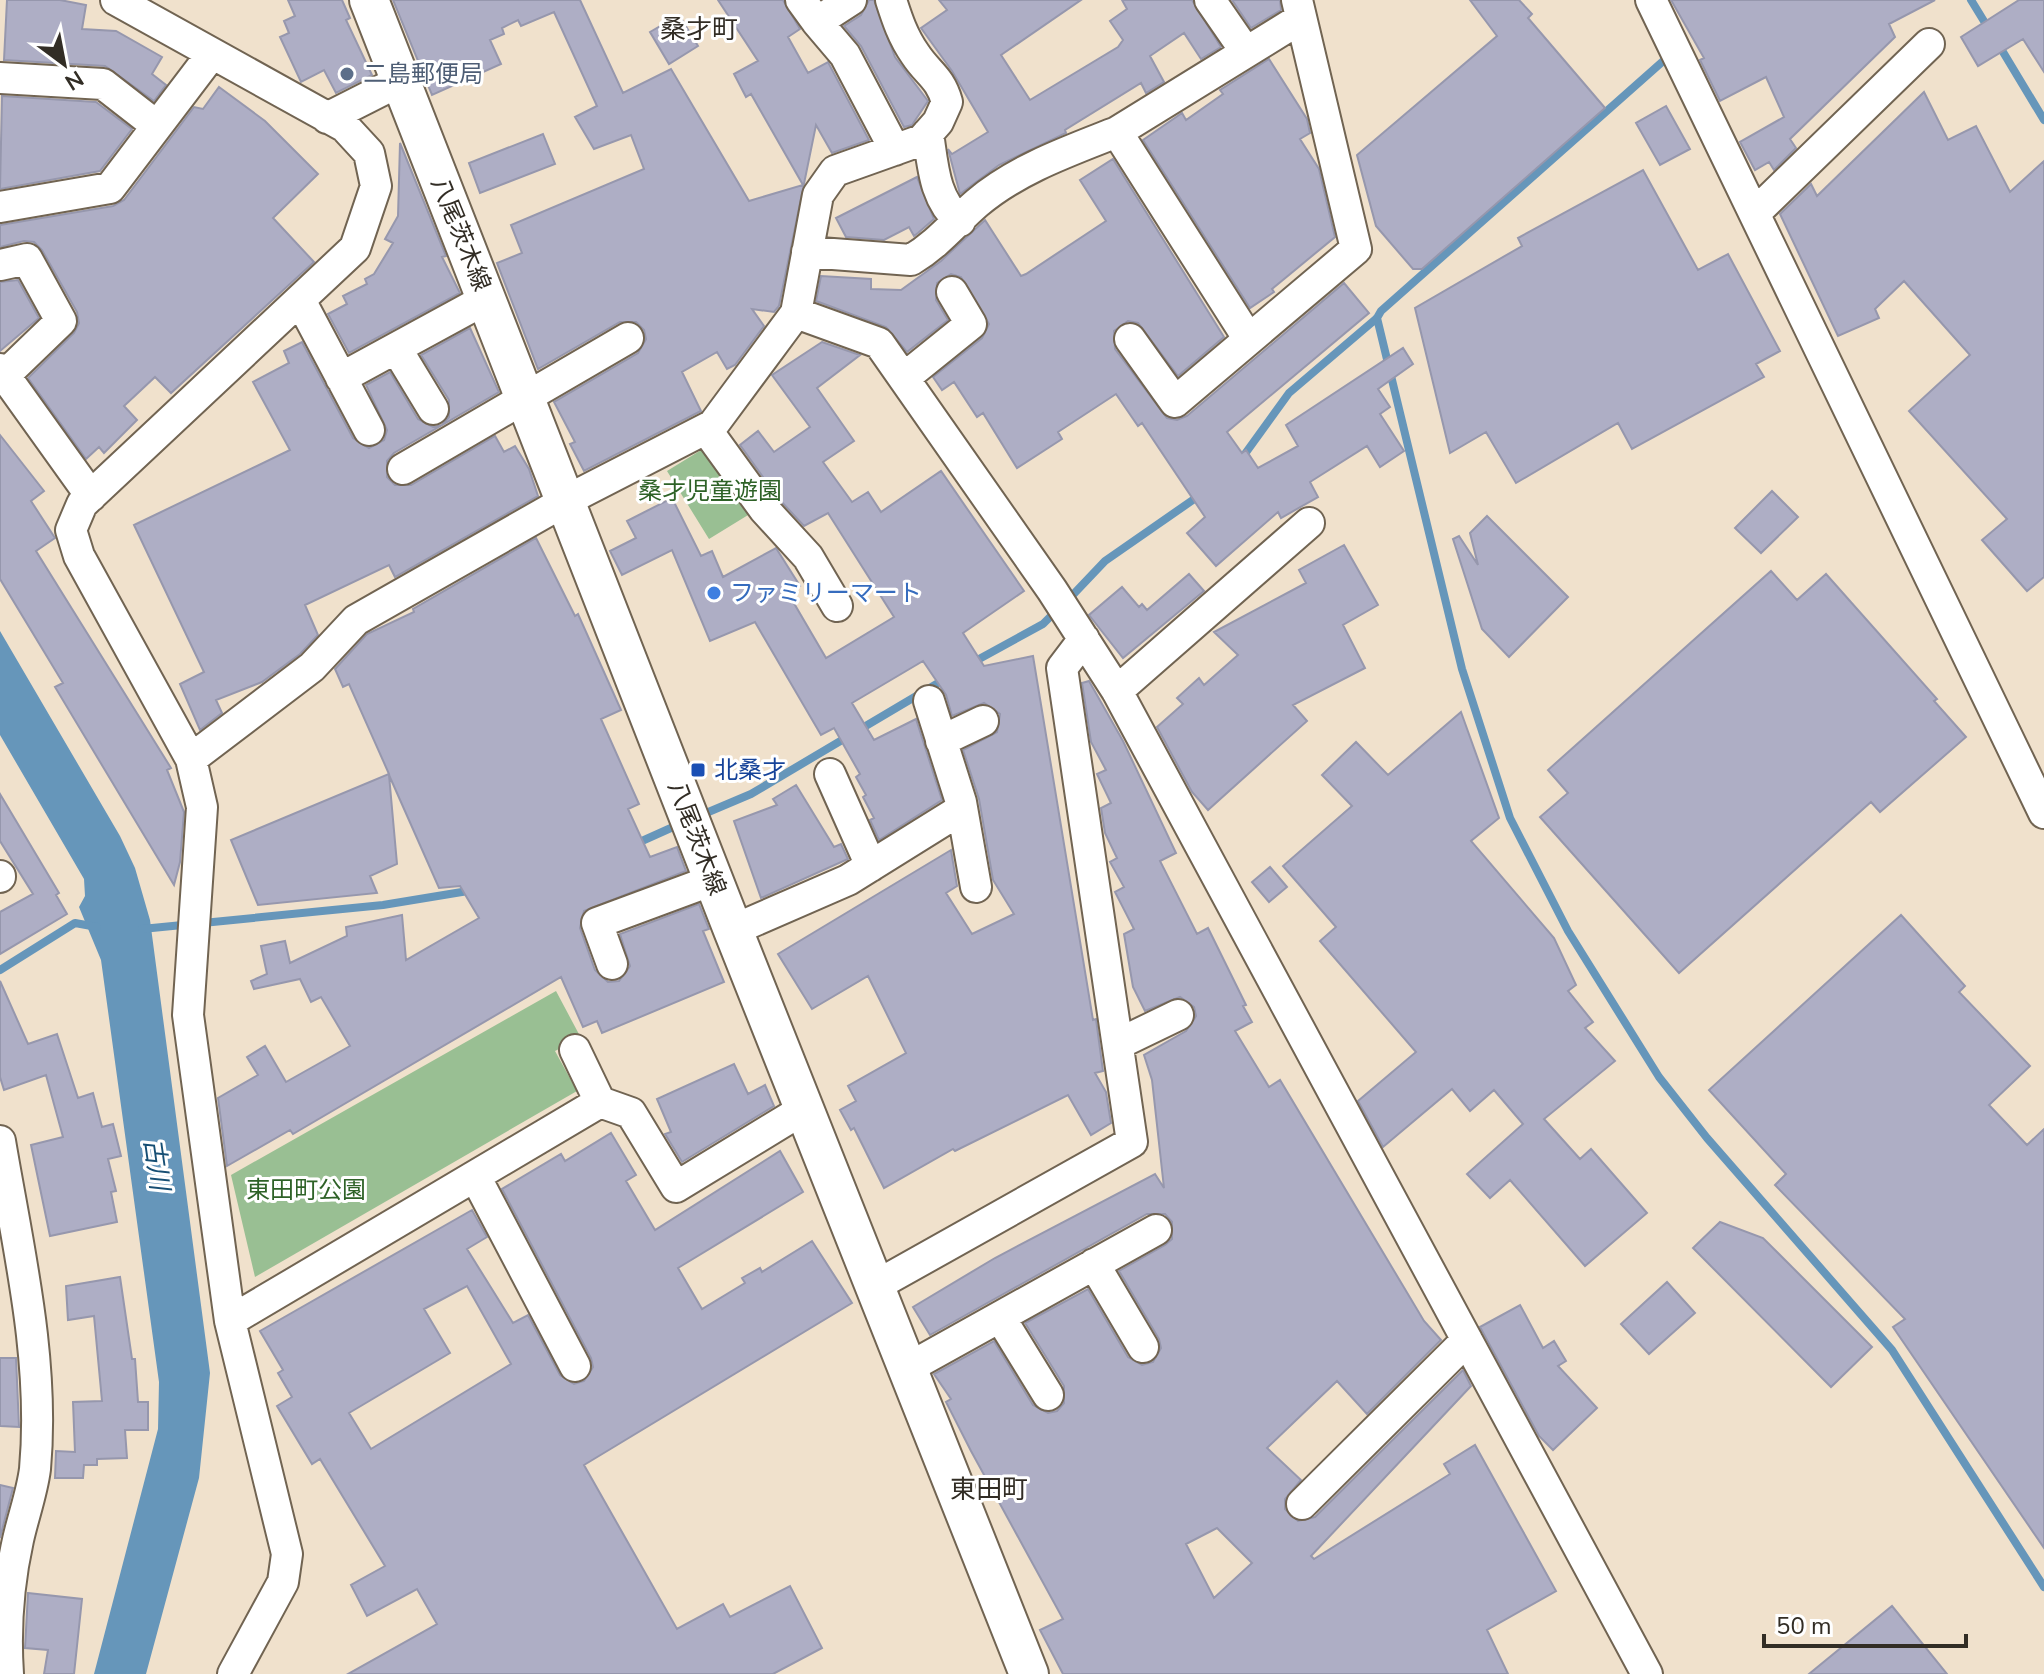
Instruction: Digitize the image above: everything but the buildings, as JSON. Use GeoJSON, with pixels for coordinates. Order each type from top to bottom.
{"type":"FeatureCollection","features":[{"type":"Feature","properties":{"kind":"main road","name":"八尾茨木線"},"geometry":{"type":"LineString","coordinates":[[369,0],[713,880],[877,1285],[1029,1674]]}},
{"type":"Feature","properties":{"kind":"street"},"geometry":{"type":"LineString","coordinates":[[116,0],[345,127],[369,153],[376,186],[355,248],[82,504],[71,530],[79,556],[191,759],[202,807],[188,1015],[230,1321],[287,1554],[283,1582],[233,1674]]}},
{"type":"Feature","properties":{"kind":"street"},"geometry":{"type":"LineString","coordinates":[[851,0],[809,11],[845,55],[895,150]]}},
{"type":"Feature","properties":{"kind":"street"},"geometry":{"type":"LineString","coordinates":[[191,759],[312,667],[356,620],[567,500],[713,425],[796,313],[818,195],[835,171],[922,140],[947,102],[941,82],[916,57],[901,30],[891,0]]}},
{"type":"Feature","properties":{"kind":"street"},"geometry":{"type":"LineString","coordinates":[[1210,0],[1246,52]]}},
{"type":"Feature","properties":{"kind":"street"},"geometry":{"type":"LineString","coordinates":[[1651,0],[2044,813]]}},
{"type":"Feature","properties":{"kind":"street"},"geometry":{"type":"LineString","coordinates":[[807,252],[911,260],[960,221],[978,202],[1042,161],[1117,132],[1246,52],[1299,9],[1356,249],[1175,402],[1130,339]]}},
{"type":"Feature","properties":{"kind":"street"},"geometry":{"type":"LineString","coordinates":[[1756,212],[1929,44]]}},
{"type":"Feature","properties":{"kind":"street"},"geometry":{"type":"LineString","coordinates":[[0,207],[110,188],[211,55]]}},
{"type":"Feature","properties":{"kind":"street"},"geometry":{"type":"LineString","coordinates":[[0,78],[103,84],[157,126]]}},
{"type":"Feature","properties":{"kind":"street"},"geometry":{"type":"LineString","coordinates":[[327,118],[400,81]]}},
{"type":"Feature","properties":{"kind":"street"},"geometry":{"type":"LineString","coordinates":[[1117,132],[1248,338]]}},
{"type":"Feature","properties":{"kind":"street"},"geometry":{"type":"LineString","coordinates":[[928,133],[937,187],[947,210],[960,221]]}},
{"type":"Feature","properties":{"kind":"street"},"geometry":{"type":"LineString","coordinates":[[0,265],[27,259],[61,321],[2,373],[91,496]]}},
{"type":"Feature","properties":{"kind":"street"},"geometry":{"type":"LineString","coordinates":[[904,378],[971,324],[952,292]]}},
{"type":"Feature","properties":{"kind":"street"},"geometry":{"type":"LineString","coordinates":[[341,378],[486,299]]}},
{"type":"Feature","properties":{"kind":"street"},"geometry":{"type":"LineString","coordinates":[[300,300],[369,430]]}},
{"type":"Feature","properties":{"kind":"street"},"geometry":{"type":"LineString","coordinates":[[796,313],[879,343],[1070,618],[1117,691],[1647,1674]]}},
{"type":"Feature","properties":{"kind":"street"},"geometry":{"type":"LineString","coordinates":[[403,469],[628,338]]}},
{"type":"Feature","properties":{"kind":"street"},"geometry":{"type":"LineString","coordinates":[[396,348],[433,409]]}},
{"type":"Feature","properties":{"kind":"street"},"geometry":{"type":"LineString","coordinates":[[706,429],[764,509],[808,557],[837,606]]}},
{"type":"Feature","properties":{"kind":"street"},"geometry":{"type":"LineString","coordinates":[[1117,691],[1309,523]]}},
{"type":"Feature","properties":{"kind":"street"},"geometry":{"type":"LineString","coordinates":[[877,1285],[1132,1142],[1062,668],[1070,618]]}},
{"type":"Feature","properties":{"kind":"street"},"geometry":{"type":"LineString","coordinates":[[929,701],[962,809],[976,887]]}},
{"type":"Feature","properties":{"kind":"street"},"geometry":{"type":"LineString","coordinates":[[941,741],[983,721]]}},
{"type":"Feature","properties":{"kind":"street"},"geometry":{"type":"LineString","coordinates":[[830,774],[871,866]]}},
{"type":"Feature","properties":{"kind":"street"},"geometry":{"type":"LineString","coordinates":[[733,930],[848,880],[962,809]]}},
{"type":"Feature","properties":{"kind":"street"},"geometry":{"type":"LineString","coordinates":[[612,964],[597,923],[713,880]]}},
{"type":"Feature","properties":{"kind":"street"},"geometry":{"type":"LineString","coordinates":[[1118,1044],[1178,1015]]}},
{"type":"Feature","properties":{"kind":"street"},"geometry":{"type":"LineString","coordinates":[[575,1050],[600,1102],[631,1113],[676,1187],[804,1109]]}},
{"type":"Feature","properties":{"kind":"street"},"geometry":{"type":"LineString","coordinates":[[230,1321],[600,1102]]}},
{"type":"Feature","properties":{"kind":"street"},"geometry":{"type":"LineString","coordinates":[[1,1157],[23,1279],[37,1398],[35,1471],[9,1542],[5,1625],[8,1674]]}},
{"type":"Feature","properties":{"kind":"street"},"geometry":{"type":"LineString","coordinates":[[475,1176],[575,1366]]}},
{"type":"Feature","properties":{"kind":"street"},"geometry":{"type":"LineString","coordinates":[[908,1368],[1156,1230]]}},
{"type":"Feature","properties":{"kind":"street"},"geometry":{"type":"LineString","coordinates":[[1094,1264],[1143,1347]]}},
{"type":"Feature","properties":{"kind":"street"},"geometry":{"type":"LineString","coordinates":[[1000,1317],[1048,1395]]}},
{"type":"Feature","properties":{"kind":"street"},"geometry":{"type":"LineString","coordinates":[[1302,1504],[1467,1340]]}},
{"type":"Feature","properties":{"kind":"green space","name":"桑才児童遊園"},"geometry":{"type":"Polygon","coordinates":[[[711,444],[753,512],[709,539],[667,471],[711,444]]]}},
{"type":"Feature","properties":{"kind":"green space","name":"東田町公園"},"geometry":{"type":"Polygon","coordinates":[[[556,991],[581,1038],[555,1051],[577,1091],[255,1277],[231,1175],[556,991]]]}},
{"type":"Feature","properties":{"kind":"water","name":"古川"},"geometry":{"type":"Polygon","coordinates":[[[0,631],[120,836],[135,868],[150,920],[210,1373],[199,1478],[146,1674],[94,1674],[158,1429],[159,1382],[101,960],[79,907],[85,896],[84,879],[0,735],[0,631]]]}},
{"type":"Feature","properties":{"kind":"waterway"},"geometry":{"type":"LineString","coordinates":[[1971,0],[1990,31]]}},
{"type":"Feature","properties":{"kind":"waterway"},"geometry":{"type":"LineString","coordinates":[[1997,42],[2044,120]]}},
{"type":"Feature","properties":{"kind":"waterway"},"geometry":{"type":"LineString","coordinates":[[1242,458],[1289,393],[1670,55]]}},
{"type":"Feature","properties":{"kind":"waterway"},"geometry":{"type":"LineString","coordinates":[[1377,318],[1462,669],[1510,818],[1568,931],[1659,1077],[1707,1138],[1892,1350],[2044,1587]]}},
{"type":"Feature","properties":{"kind":"waterway"},"geometry":{"type":"LineString","coordinates":[[1067,601],[1105,561],[1200,495]]}},
{"type":"Feature","properties":{"kind":"waterway"},"geometry":{"type":"LineString","coordinates":[[970,664],[1043,624],[1057,610]]}},
{"type":"Feature","properties":{"kind":"waterway"},"geometry":{"type":"LineString","coordinates":[[699,816],[751,794],[945,679]]}},
{"type":"Feature","properties":{"kind":"waterway"},"geometry":{"type":"LineString","coordinates":[[633,845],[682,823]]}},
{"type":"Feature","properties":{"kind":"waterway"},"geometry":{"type":"LineString","coordinates":[[142,929],[383,905],[474,890]]}},
{"type":"Feature","properties":{"kind":"waterway"},"geometry":{"type":"LineString","coordinates":[[0,970],[75,923],[97,927]]}},
{"type":"Feature","properties":{"kind":"place","name":"二島郵便局"},"geometry":{"type":"Point","coordinates":[347,74]}},
{"type":"Feature","properties":{"kind":"place","name":"ファミリーマート"},"geometry":{"type":"Point","coordinates":[714,593]}},
{"type":"Feature","properties":{"kind":"place","name":"北桑才"},"geometry":{"type":"Point","coordinates":[698,770]}},
{"type":"Feature","properties":{"kind":"district","name":"桑才町"},"geometry":{"type":"Point","coordinates":[699,29]}},
{"type":"Feature","properties":{"kind":"district","name":"東田町"},"geometry":{"type":"Point","coordinates":[989,1489]}}]}
